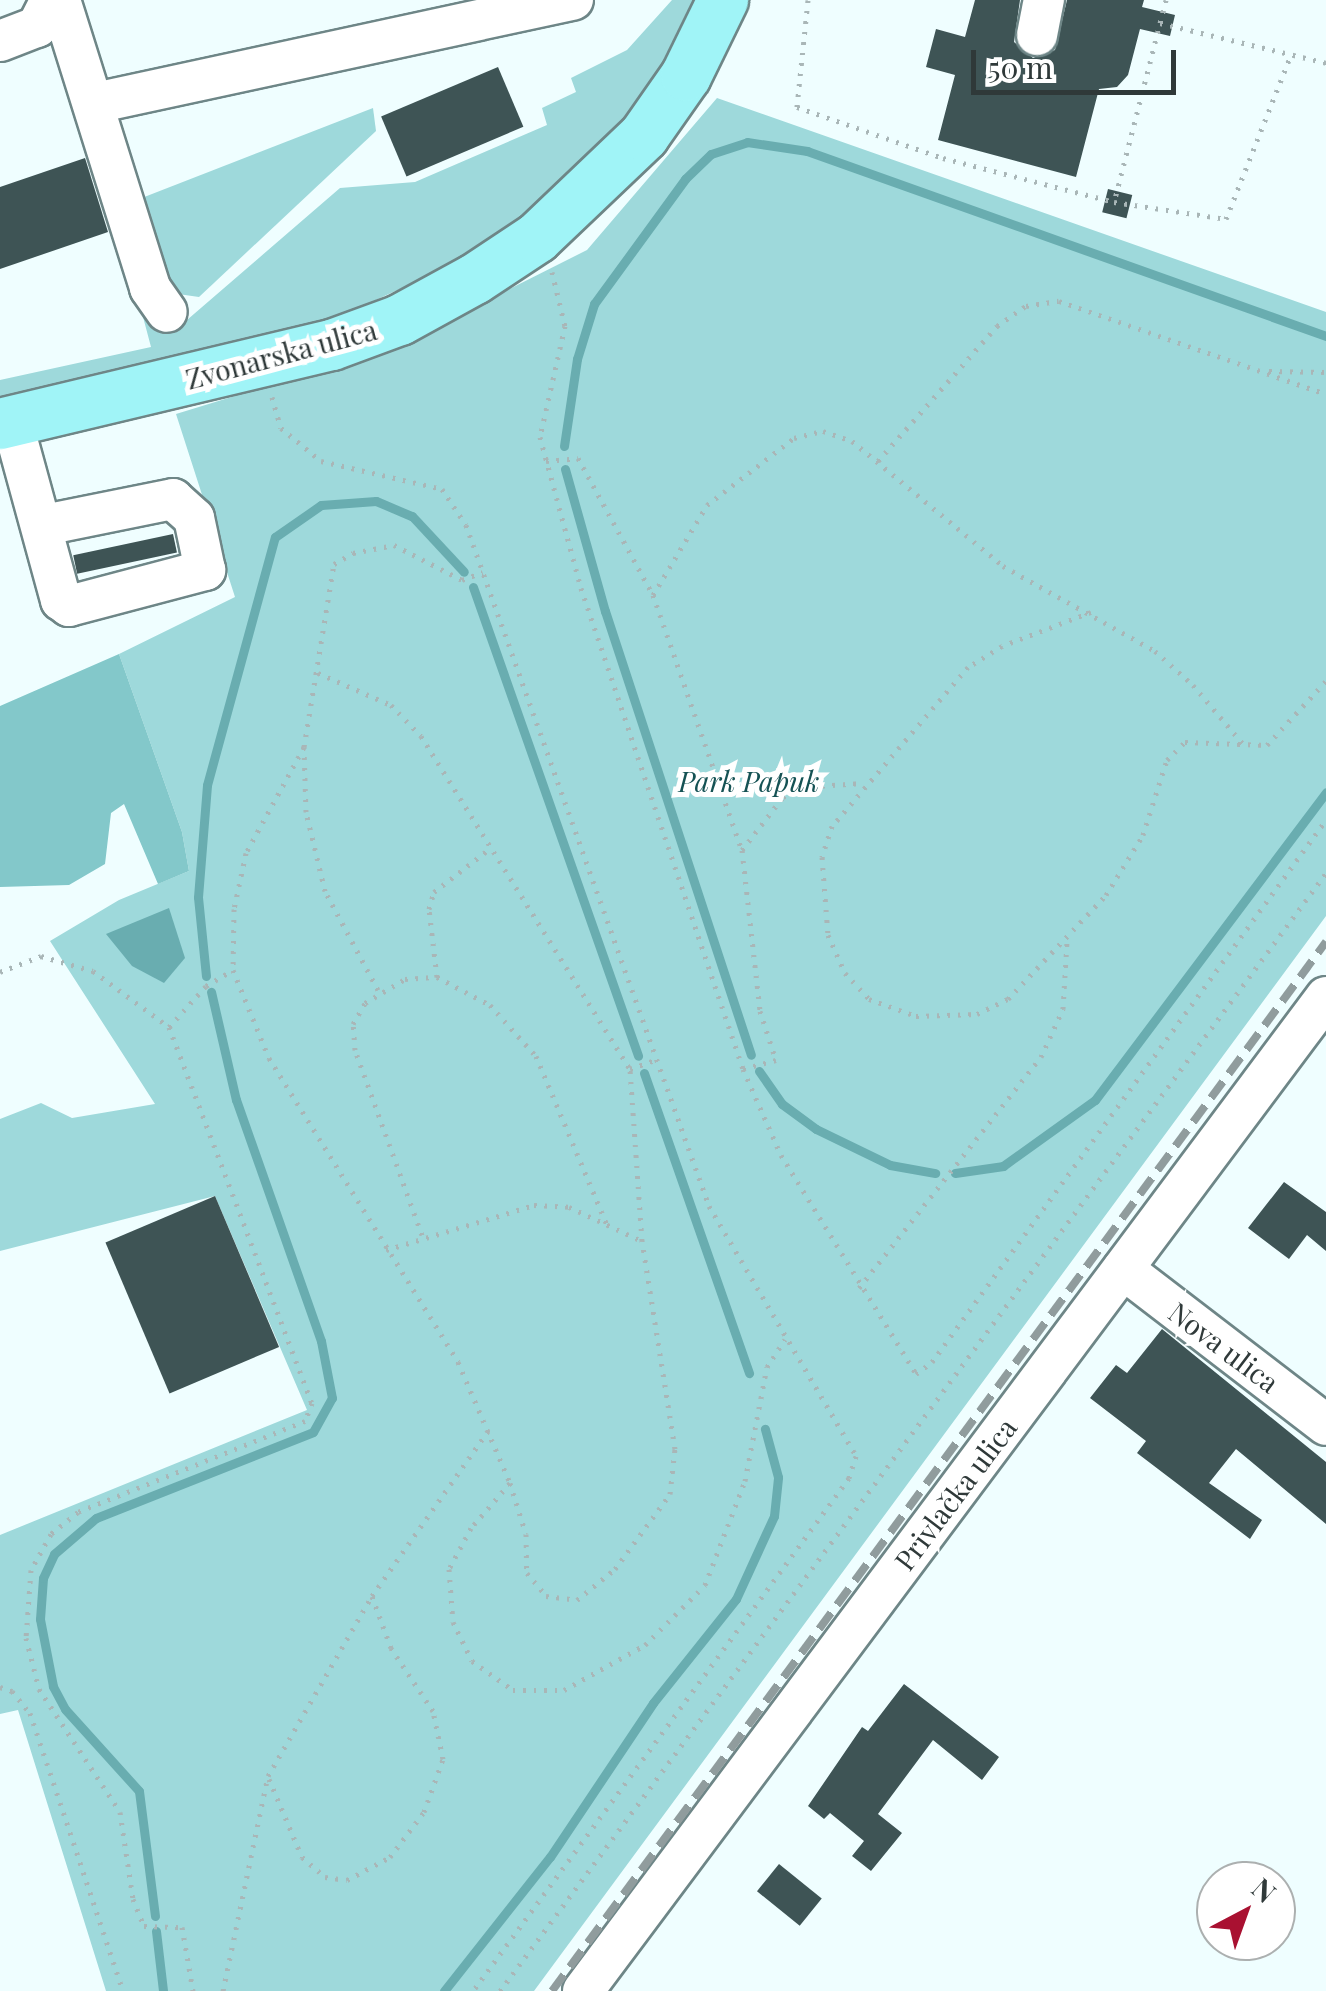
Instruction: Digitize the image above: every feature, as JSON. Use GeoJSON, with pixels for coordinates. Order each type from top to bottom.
{"type":"FeatureCollection","features":[{"type":"Feature","properties":{"kind":"main road","name":"Zvonarska ulica"},"geometry":{"type":"LineString","coordinates":[[6,423],[332,345],[400,320],[474,280],[537,238],[644,136],[686,76],[723,0]]}},
{"type":"Feature","properties":{"kind":"street"},"geometry":{"type":"LineString","coordinates":[[0,41],[37,27],[51,0]]}},
{"type":"Feature","properties":{"kind":"street"},"geometry":{"type":"LineString","coordinates":[[60,0],[150,288],[166,312]]}},
{"type":"Feature","properties":{"kind":"street"},"geometry":{"type":"LineString","coordinates":[[95,104],[432,15],[573,0]]}},
{"type":"Feature","properties":{"kind":"street"},"geometry":{"type":"LineString","coordinates":[[6,423],[44,524]]}},
{"type":"Feature","properties":{"kind":"street","name":"Privlačka ulica"},"geometry":{"type":"LineString","coordinates":[[583,1991],[1326,996]]}},
{"type":"Feature","properties":{"kind":"street","name":"Nova ulica"},"geometry":{"type":"LineString","coordinates":[[1123,1269],[1326,1425]]}},
{"type":"Feature","properties":{"kind":"path"},"geometry":{"type":"LineString","coordinates":[[808,0],[797,107],[942,158],[1114,202],[1226,219],[1291,54]]}},
{"type":"Feature","properties":{"kind":"path"},"geometry":{"type":"LineString","coordinates":[[1114,202],[1166,0]]}},
{"type":"Feature","properties":{"kind":"path"},"geometry":{"type":"LineString","coordinates":[[1160,23],[1326,64]]}},
{"type":"Feature","properties":{"kind":"path"},"geometry":{"type":"LineString","coordinates":[[548,265],[564,326],[540,437],[581,588],[742,1069],[781,1155],[859,1288],[916,1374],[932,1362],[1326,820]]}},
{"type":"Feature","properties":{"kind":"path"},"geometry":{"type":"LineString","coordinates":[[877,462],[997,326],[1026,306],[1059,301],[1326,394]]}},
{"type":"Feature","properties":{"kind":"path"},"geometry":{"type":"LineString","coordinates":[[1260,371],[1326,372]]}},
{"type":"Feature","properties":{"kind":"path"},"geometry":{"type":"LineString","coordinates":[[269,384],[281,428],[320,461],[442,488],[466,525],[709,1206],[856,1456],[849,1478],[473,1991]]}},
{"type":"Feature","properties":{"kind":"path"},"geometry":{"type":"LineString","coordinates":[[653,595],[707,505],[794,438],[823,431],[852,441],[1002,566],[1091,612],[1194,684],[1243,744]]}},
{"type":"Feature","properties":{"kind":"path"},"geometry":{"type":"LineString","coordinates":[[546,462],[578,458],[653,595],[742,850],[760,1010],[776,1060],[742,1069]]}},
{"type":"Feature","properties":{"kind":"path"},"geometry":{"type":"LineString","coordinates":[[378,991],[325,890],[306,812],[304,747],[334,564],[353,553],[394,545],[462,580],[483,572]]}},
{"type":"Feature","properties":{"kind":"path"},"geometry":{"type":"LineString","coordinates":[[1091,612],[1002,646],[968,667],[863,783],[832,826],[822,858],[828,935],[845,974],[869,999],[916,1016],[977,1014],[1008,999],[1106,894],[1143,835],[1167,760],[1185,742],[1266,745],[1326,681]]}},
{"type":"Feature","properties":{"kind":"path"},"geometry":{"type":"LineString","coordinates":[[304,747],[246,853],[234,909],[233,970],[269,1058],[458,1362],[510,1483],[526,1534],[528,1572],[546,1596],[577,1600],[615,1569],[670,1494],[676,1449],[642,1241],[630,1069],[488,850],[422,736],[391,705],[318,673]]}},
{"type":"Feature","properties":{"kind":"path"},"geometry":{"type":"LineString","coordinates":[[742,850],[782,797],[802,787],[863,783]]}},
{"type":"Feature","properties":{"kind":"path"},"geometry":{"type":"LineString","coordinates":[[437,977],[429,909],[434,892],[488,850]]}},
{"type":"Feature","properties":{"kind":"path"},"geometry":{"type":"LineString","coordinates":[[500,1991],[1326,873]]}},
{"type":"Feature","properties":{"kind":"path"},"geometry":{"type":"LineString","coordinates":[[859,1288],[1042,1057],[1064,1009],[1067,939]]}},
{"type":"Feature","properties":{"kind":"path"},"geometry":{"type":"LineString","coordinates":[[0,972],[41,956],[93,971],[169,1026],[313,1413],[78,1512],[52,1534],[31,1570],[26,1638],[39,1690],[120,1812],[133,1899],[144,1926],[182,1927],[193,1991]]}},
{"type":"Feature","properties":{"kind":"path"},"geometry":{"type":"LineString","coordinates":[[169,1026],[206,986],[233,970]]}},
{"type":"Feature","properties":{"kind":"path"},"geometry":{"type":"LineString","coordinates":[[422,1235],[355,1050],[354,1024],[378,991],[405,979],[437,977],[490,1004],[536,1056],[607,1225]]}},
{"type":"Feature","properties":{"kind":"path"},"geometry":{"type":"LineString","coordinates":[[630,1069],[657,1059]]}},
{"type":"Feature","properties":{"kind":"path"},"geometry":{"type":"LineString","coordinates":[[386,1250],[422,1235],[534,1205],[569,1208],[642,1241]]}},
{"type":"Feature","properties":{"kind":"path"},"geometry":{"type":"LineString","coordinates":[[510,1483],[471,1528],[449,1569],[453,1622],[472,1661],[513,1690],[564,1690],[646,1644],[705,1585],[744,1481],[766,1367],[786,1339]]}},
{"type":"Feature","properties":{"kind":"path"},"geometry":{"type":"LineString","coordinates":[[223,1991],[268,1776],[372,1596],[488,1432]]}},
{"type":"Feature","properties":{"kind":"path"},"geometry":{"type":"LineString","coordinates":[[268,1776],[302,1857],[324,1876],[347,1880],[390,1857],[424,1812],[443,1759],[432,1711],[391,1648],[372,1596]]}},
{"type":"Feature","properties":{"kind":"path"},"geometry":{"type":"LineString","coordinates":[[0,1688],[12,1691],[30,1713],[123,1991]]}},
{"type":"Feature","properties":{"kind":"green space"},"geometry":{"type":"Polygon","coordinates":[[[672,0],[706,0],[626,126],[495,245],[326,323],[0,407],[0,380],[151,347],[138,298],[178,323],[187,320],[340,188],[415,182],[547,125],[542,108],[576,92],[571,78],[627,50],[672,0]]]}},
{"type":"Feature","properties":{"kind":"green space","name":"Park Papuk"},"geometry":{"type":"Polygon","coordinates":[[[717,98],[1326,312],[1326,916],[534,1991],[106,1991],[18,1710],[0,1714],[0,1535],[307,1410],[215,1196],[0,1251],[0,1119],[41,1103],[72,1118],[155,1104],[50,941],[119,900],[189,871],[182,832],[119,654],[235,597],[176,414],[394,347],[587,250],[717,98]]]}},
{"type":"Feature","properties":{"kind":"green space"},"geometry":{"type":"Polygon","coordinates":[[[373,108],[376,131],[199,297],[164,292],[134,201],[373,108]]]}},
{"type":"Feature","properties":{"kind":"shaded area"},"geometry":{"type":"Polygon","coordinates":[[[119,654],[182,832],[189,871],[158,884],[124,804],[111,813],[105,864],[69,885],[0,887],[0,706],[119,654]]]}},
{"type":"Feature","properties":{"kind":"shaded area"},"geometry":{"type":"Polygon","coordinates":[[[169,908],[185,958],[164,983],[132,966],[106,934],[169,908]]]}},
{"type":"Feature","properties":{"kind":"building"},"geometry":{"type":"Polygon","coordinates":[[[975,0],[1020,0],[1014,42],[1033,58],[1055,50],[1067,0],[1144,0],[1142,7],[1175,15],[1170,36],[1140,29],[1128,75],[1117,87],[1099,89],[1076,177],[938,140],[955,75],[926,67],[936,29],[965,37],[975,0]]]}},
{"type":"Feature","properties":{"kind":"building"},"geometry":{"type":"Polygon","coordinates":[[[498,67],[523,127],[406,176],[381,117],[498,67]]]}},
{"type":"Feature","properties":{"kind":"building"},"geometry":{"type":"Polygon","coordinates":[[[85,158],[108,232],[0,269],[0,187],[85,158]]]}},
{"type":"Feature","properties":{"kind":"building"},"geometry":{"type":"Polygon","coordinates":[[[1108,189],[1132,195],[1126,218],[1102,212],[1108,189]]]}},
{"type":"Feature","properties":{"kind":"building"},"geometry":{"type":"Polygon","coordinates":[[[173,534],[177,553],[77,574],[73,555],[173,534]]]}},
{"type":"Feature","properties":{"kind":"building"},"geometry":{"type":"Polygon","coordinates":[[[1284,1182],[1326,1212],[1326,1251],[1307,1235],[1289,1259],[1248,1228],[1284,1182]]]}},
{"type":"Feature","properties":{"kind":"building"},"geometry":{"type":"Polygon","coordinates":[[[215,1196],[279,1347],[170,1393],[105,1242],[215,1196]]]}},
{"type":"Feature","properties":{"kind":"building"},"geometry":{"type":"Polygon","coordinates":[[[1162,1329],[1326,1462],[1326,1524],[1236,1449],[1209,1483],[1262,1520],[1250,1539],[1137,1453],[1146,1441],[1090,1398],[1116,1365],[1127,1373],[1162,1329]]]}},
{"type":"Feature","properties":{"kind":"building"},"geometry":{"type":"Polygon","coordinates":[[[904,1684],[999,1757],[982,1780],[933,1740],[878,1814],[902,1833],[871,1871],[852,1856],[864,1841],[830,1813],[824,1819],[808,1806],[862,1727],[868,1731],[904,1684]]]}},
{"type":"Feature","properties":{"kind":"building"},"geometry":{"type":"Polygon","coordinates":[[[779,1864],[822,1899],[800,1926],[757,1891],[779,1864]]]}},
{"type":"Feature","properties":{"kind":"waterway"},"geometry":{"type":"LineString","coordinates":[[564,446],[577,359],[594,304],[685,179],[711,154],[747,142],[807,151],[1326,336]]}},
{"type":"Feature","properties":{"kind":"waterway"},"geometry":{"type":"LineString","coordinates":[[565,469],[605,611],[751,1055]]}},
{"type":"Feature","properties":{"kind":"waterway"},"geometry":{"type":"LineString","coordinates":[[206,976],[198,897],[207,785],[275,537],[321,505],[376,501],[412,516],[464,572]]}},
{"type":"Feature","properties":{"kind":"waterway"},"geometry":{"type":"LineString","coordinates":[[473,587],[638,1056]]}},
{"type":"Feature","properties":{"kind":"waterway"},"geometry":{"type":"LineString","coordinates":[[955,1173],[1003,1166],[1095,1100],[1326,792]]}},
{"type":"Feature","properties":{"kind":"waterway"},"geometry":{"type":"LineString","coordinates":[[155,1916],[139,1791],[65,1709],[53,1686],[40,1619],[43,1578],[54,1554],[96,1518],[313,1432],[332,1398],[321,1341],[236,1100],[211,992]]}},
{"type":"Feature","properties":{"kind":"waterway"},"geometry":{"type":"LineString","coordinates":[[759,1071],[782,1104],[816,1129],[890,1165],[935,1173]]}},
{"type":"Feature","properties":{"kind":"waterway"},"geometry":{"type":"LineString","coordinates":[[644,1073],[749,1373]]}},
{"type":"Feature","properties":{"kind":"waterway"},"geometry":{"type":"LineString","coordinates":[[444,1991],[550,1857],[653,1703],[736,1599],[774,1516],[778,1477],[765,1429]]}},
{"type":"Feature","properties":{"kind":"waterway"},"geometry":{"type":"LineString","coordinates":[[156,1931],[163,1991]]}},
{"type":"Feature","properties":{"kind":"railway"},"geometry":{"type":"LineString","coordinates":[[552,1991],[1326,942]]}}]}
